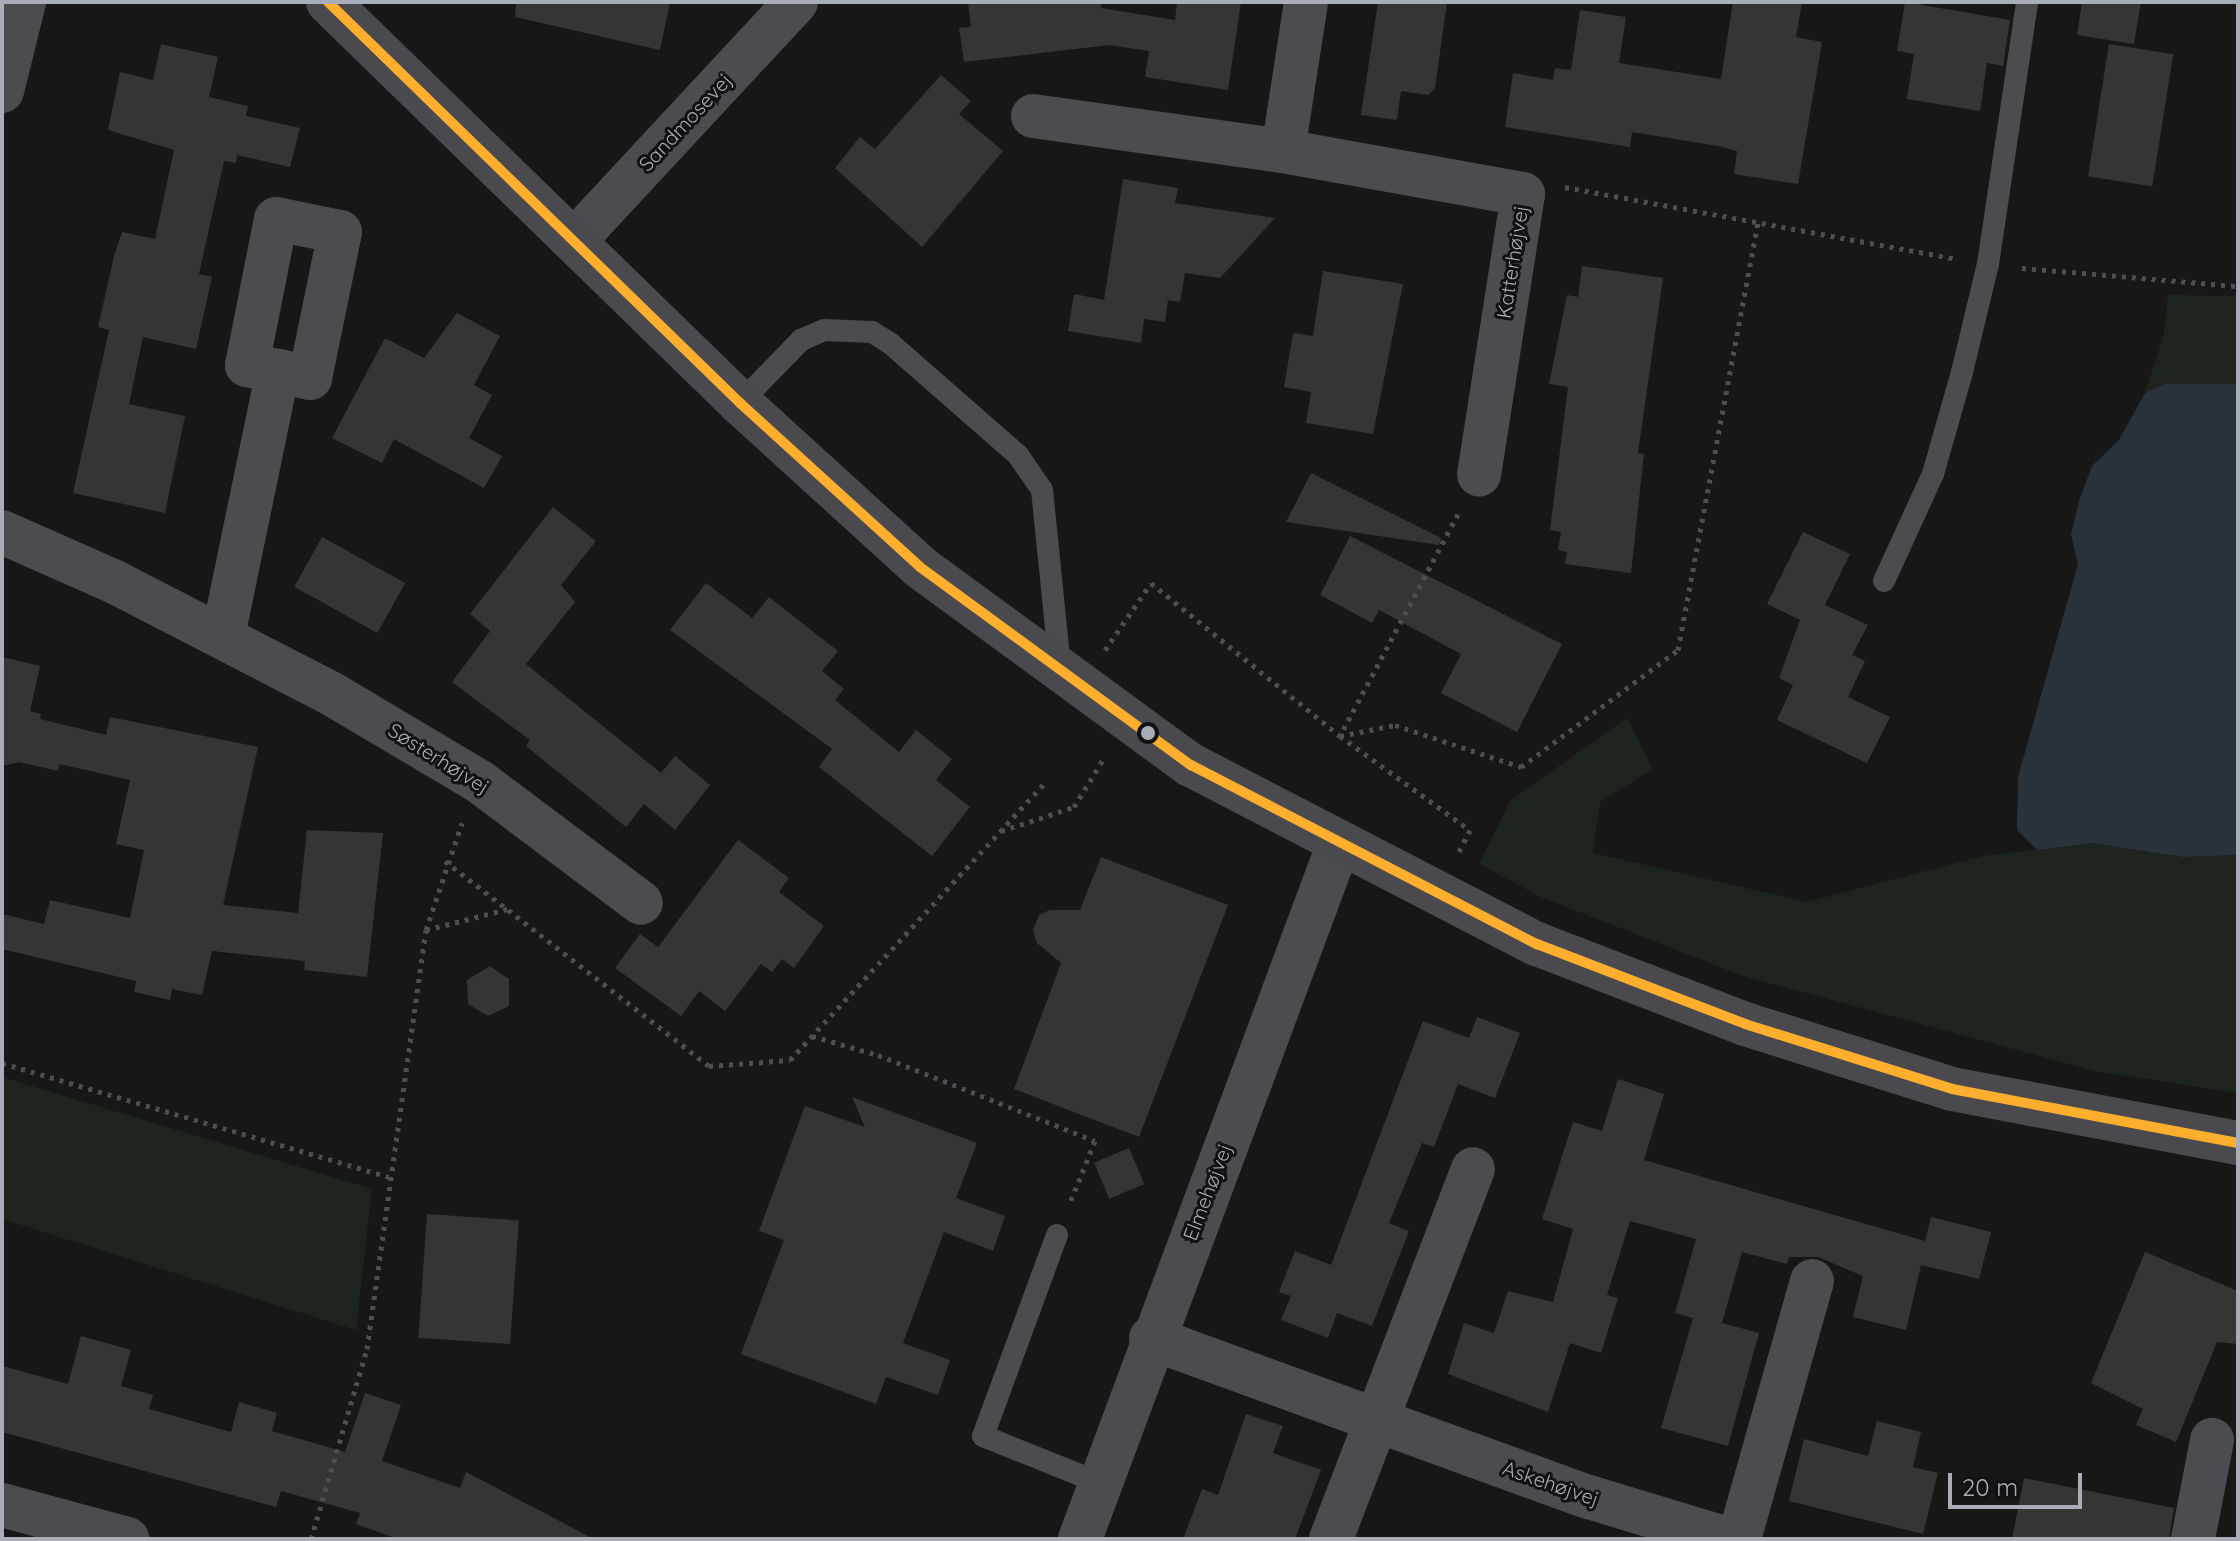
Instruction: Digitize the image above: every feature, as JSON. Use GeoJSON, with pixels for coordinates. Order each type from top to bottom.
{"type":"FeatureCollection","features":[{"type":"Feature","properties":{"kind":"street"},"geometry":{"type":"LineString","coordinates":[[2,91],[24,2]]}},
{"type":"Feature","properties":{"kind":"street"},"geometry":{"type":"LineString","coordinates":[[328,2],[740,403],[920,567],[1191,765],[1338,846],[1537,944],[1730,1018],[1952,1089],[2238,1143]]}},
{"type":"Feature","properties":{"kind":"street","name":"Sandmosevej"},"geometry":{"type":"LineString","coordinates":[[574,241],[796,2]]}},
{"type":"Feature","properties":{"kind":"street"},"geometry":{"type":"LineString","coordinates":[[1283,151],[1306,2]]}},
{"type":"Feature","properties":{"kind":"street","name":"Katterhøjvej"},"geometry":{"type":"LineString","coordinates":[[1033,116],[1283,151],[1523,194],[1479,475]]}},
{"type":"Feature","properties":{"kind":"street"},"geometry":{"type":"LineString","coordinates":[[223,636],[278,371]]}},
{"type":"Feature","properties":{"kind":"street","name":"Søsterhøjvej"},"geometry":{"type":"LineString","coordinates":[[2,532],[223,636],[480,782],[641,903]]}},
{"type":"Feature","properties":{"kind":"street","name":"Elmehøjvej"},"geometry":{"type":"LineString","coordinates":[[1080,1539],[1151,1338],[1338,846]]}},
{"type":"Feature","properties":{"kind":"street"},"geometry":{"type":"LineString","coordinates":[[1331,1539],[1473,1169]]}},
{"type":"Feature","properties":{"kind":"street"},"geometry":{"type":"LineString","coordinates":[[1739,1539],[1812,1281]]}},
{"type":"Feature","properties":{"kind":"street","name":"Askehøjvej"},"geometry":{"type":"LineString","coordinates":[[1151,1338],[1376,1422],[1727,1539]]}},
{"type":"Feature","properties":{"kind":"street"},"geometry":{"type":"LineString","coordinates":[[2193,1539],[2212,1440]]}},
{"type":"Feature","properties":{"kind":"street"},"geometry":{"type":"LineString","coordinates":[[2,1505],[127,1539]]}},
{"type":"Feature","properties":{"kind":"lane"},"geometry":{"type":"LineString","coordinates":[[1884,581],[1933,474],[1988,264],[2027,2]]}},
{"type":"Feature","properties":{"kind":"lane"},"geometry":{"type":"LineString","coordinates":[[740,403],[801,340],[824,330],[872,332],[891,344],[1018,455],[1042,490],[1070,678]]}},
{"type":"Feature","properties":{"kind":"lane"},"geometry":{"type":"LineString","coordinates":[[1057,1235],[983,1436],[1100,1483]]}},
{"type":"Feature","properties":{"kind":"path"},"geometry":{"type":"LineString","coordinates":[[1523,194],[1545,183],[1988,264],[2238,286]]}},
{"type":"Feature","properties":{"kind":"path"},"geometry":{"type":"LineString","coordinates":[[1340,736],[1395,725],[1521,767],[1678,650],[1758,222]]}},
{"type":"Feature","properties":{"kind":"path"},"geometry":{"type":"LineString","coordinates":[[1340,736],[1479,475]]}},
{"type":"Feature","properties":{"kind":"path"},"geometry":{"type":"LineString","coordinates":[[1070,678],[1151,583],[1340,736],[1470,830],[1437,896]]}},
{"type":"Feature","properties":{"kind":"path"},"geometry":{"type":"LineString","coordinates":[[1001,831],[1074,807],[1128,720]]}},
{"type":"Feature","properties":{"kind":"path"},"geometry":{"type":"LineString","coordinates":[[445,861],[709,1066],[790,1060],[1047,781]]}},
{"type":"Feature","properties":{"kind":"path"},"geometry":{"type":"LineString","coordinates":[[311,1539],[367,1349],[426,930],[445,861],[480,782]]}},
{"type":"Feature","properties":{"kind":"path"},"geometry":{"type":"LineString","coordinates":[[426,930],[508,909]]}},
{"type":"Feature","properties":{"kind":"path"},"geometry":{"type":"LineString","coordinates":[[812,1036],[878,1055],[1095,1141],[1057,1235]]}},
{"type":"Feature","properties":{"kind":"path"},"geometry":{"type":"LineString","coordinates":[[2,1063],[389,1177]]}},
{"type":"Feature","properties":{"kind":"shaded area"},"geometry":{"type":"Polygon","coordinates":[[[2168,295],[2238,296],[2238,384],[2165,384],[2145,393],[2164,334],[2168,295]]]}},
{"type":"Feature","properties":{"kind":"shaded area"},"geometry":{"type":"Polygon","coordinates":[[[2165,384],[2238,384],[2238,855],[2183,857],[2092,843],[2037,850],[2017,830],[2018,777],[2078,564],[2071,535],[2079,501],[2092,466],[2119,440],[2145,393],[2165,384]]]}},
{"type":"Feature","properties":{"kind":"shaded area"},"geometry":{"type":"Polygon","coordinates":[[[1627,718],[1653,769],[1600,802],[1593,853],[1807,902],[1983,856],[2091,843],[2183,857],[2238,855],[2238,1093],[2095,1071],[1743,976],[1541,897],[1479,864],[1510,801],[1627,718]]]}},
{"type":"Feature","properties":{"kind":"shaded area"},"geometry":{"type":"Polygon","coordinates":[[[2,1077],[372,1189],[356,1330],[2,1219],[2,1077]]]}},
{"type":"Feature","properties":{"kind":"building"},"geometry":{"type":"Polygon","coordinates":[[[516,2],[670,2],[660,50],[515,17],[516,2]]]}},
{"type":"Feature","properties":{"kind":"building"},"geometry":{"type":"Polygon","coordinates":[[[968,2],[1102,2],[1101,8],[1175,20],[1177,2],[1241,2],[1228,90],[1145,77],[1149,51],[1109,45],[964,62],[959,28],[971,27],[968,2]]]}},
{"type":"Feature","properties":{"kind":"building"},"geometry":{"type":"Polygon","coordinates":[[[1378,2],[1447,2],[1435,88],[1429,95],[1401,91],[1397,120],[1361,115],[1378,2]]]}},
{"type":"Feature","properties":{"kind":"building"},"geometry":{"type":"Polygon","coordinates":[[[1733,2],[1802,2],[1796,37],[1822,42],[1798,184],[1734,174],[1737,151],[1718,146],[1632,132],[1630,147],[1505,127],[1513,73],[1553,80],[1555,68],[1571,70],[1580,10],[1626,17],[1619,63],[1721,79],[1733,2]]]}},
{"type":"Feature","properties":{"kind":"building"},"geometry":{"type":"Polygon","coordinates":[[[1905,2],[2010,20],[2003,66],[1987,63],[1980,111],[1907,99],[1914,54],[1897,51],[1905,2]]]}},
{"type":"Feature","properties":{"kind":"building"},"geometry":{"type":"Polygon","coordinates":[[[2082,2],[2141,2],[2134,44],[2077,35],[2082,2]]]}},
{"type":"Feature","properties":{"kind":"building"},"geometry":{"type":"Polygon","coordinates":[[[161,44],[218,57],[209,97],[248,106],[246,116],[300,128],[290,167],[237,155],[236,163],[224,161],[199,274],[212,277],[196,349],[143,337],[129,404],[185,416],[165,513],[73,493],[109,330],[98,327],[114,256],[122,232],[155,239],[174,150],[108,130],[120,72],[153,80],[161,44]]]}},
{"type":"Feature","properties":{"kind":"building"},"geometry":{"type":"Polygon","coordinates":[[[2109,44],[2173,54],[2152,187],[2088,176],[2109,44]]]}},
{"type":"Feature","properties":{"kind":"building"},"geometry":{"type":"Polygon","coordinates":[[[941,75],[971,101],[959,114],[1003,151],[922,247],[835,168],[860,137],[875,149],[941,75]]]}},
{"type":"Feature","properties":{"kind":"building"},"geometry":{"type":"Polygon","coordinates":[[[1123,179],[1178,188],[1175,203],[1275,218],[1220,278],[1185,273],[1180,302],[1168,300],[1165,322],[1144,319],[1141,343],[1068,331],[1074,294],[1104,300],[1123,179]]]}},
{"type":"Feature","properties":{"kind":"building"},"geometry":{"type":"Polygon","coordinates":[[[1582,266],[1663,278],[1638,453],[1644,454],[1631,573],[1565,564],[1567,552],[1558,550],[1561,532],[1550,530],[1568,387],[1549,384],[1567,295],[1578,297],[1582,266]]]}},
{"type":"Feature","properties":{"kind":"building"},"geometry":{"type":"Polygon","coordinates":[[[1323,271],[1403,284],[1373,434],[1306,423],[1311,392],[1284,387],[1293,333],[1313,336],[1323,271]]]}},
{"type":"Feature","properties":{"kind":"building"},"geometry":{"type":"Polygon","coordinates":[[[457,313],[500,336],[474,385],[492,395],[469,438],[502,456],[484,488],[394,439],[382,463],[332,438],[385,338],[424,358],[457,313]]]}},
{"type":"Feature","properties":{"kind":"building"},"geometry":{"type":"Polygon","coordinates":[[[1311,473],[1441,538],[1439,545],[1286,522],[1311,473]]]}},
{"type":"Feature","properties":{"kind":"building"},"geometry":{"type":"Polygon","coordinates":[[[553,507],[596,541],[561,585],[575,602],[526,664],[661,773],[675,756],[710,785],[675,830],[644,804],[626,827],[526,746],[530,740],[452,682],[490,631],[470,614],[553,507]]]}},
{"type":"Feature","properties":{"kind":"building"},"geometry":{"type":"Polygon","coordinates":[[[1803,532],[1850,554],[1825,605],[1868,625],[1852,655],[1865,661],[1848,697],[1890,717],[1867,763],[1777,720],[1793,685],[1779,678],[1800,620],[1767,604],[1803,532]]]}},
{"type":"Feature","properties":{"kind":"building"},"geometry":{"type":"Polygon","coordinates":[[[1350,536],[1562,644],[1517,732],[1441,693],[1461,654],[1379,610],[1372,623],[1320,595],[1350,536]]]}},
{"type":"Feature","properties":{"kind":"building"},"geometry":{"type":"Polygon","coordinates":[[[322,537],[405,583],[377,633],[294,587],[322,537]]]}},
{"type":"Feature","properties":{"kind":"building"},"geometry":{"type":"Polygon","coordinates":[[[706,583],[752,618],[769,597],[838,651],[822,671],[844,689],[835,700],[899,752],[916,730],[952,759],[936,780],[970,807],[932,856],[819,767],[832,749],[670,630],[706,583]]]}},
{"type":"Feature","properties":{"kind":"building"},"geometry":{"type":"Polygon","coordinates":[[[2,657],[40,666],[30,711],[41,714],[40,719],[106,735],[110,717],[258,747],[223,905],[298,913],[307,830],[383,833],[367,977],[304,970],[305,961],[212,951],[202,995],[172,989],[170,1000],[134,992],[136,981],[2,949],[2,914],[44,924],[50,900],[130,918],[144,850],[116,844],[130,780],[59,764],[58,771],[19,762],[2,766],[2,657]]]}},
{"type":"Feature","properties":{"kind":"building"},"geometry":{"type":"Polygon","coordinates":[[[738,840],[789,878],[779,892],[824,926],[794,968],[782,959],[772,972],[761,964],[725,1011],[699,991],[681,1016],[615,968],[640,934],[658,947],[738,840]]]}},
{"type":"Feature","properties":{"kind":"building"},"geometry":{"type":"Polygon","coordinates":[[[1101,857],[1228,905],[1139,1137],[1014,1089],[1061,963],[1037,943],[1033,930],[1039,915],[1050,910],[1080,910],[1101,857]]]}},
{"type":"Feature","properties":{"kind":"building"},"geometry":{"type":"Polygon","coordinates":[[[490,966],[509,979],[509,1006],[488,1016],[468,1004],[467,980],[490,966]]]}},
{"type":"Feature","properties":{"kind":"building"},"geometry":{"type":"Polygon","coordinates":[[[1477,1017],[1520,1033],[1495,1098],[1458,1084],[1434,1147],[1422,1143],[1389,1223],[1409,1231],[1372,1326],[1337,1313],[1328,1338],[1281,1320],[1291,1296],[1279,1292],[1295,1251],[1331,1265],[1423,1021],[1469,1038],[1477,1017]]]}},
{"type":"Feature","properties":{"kind":"building"},"geometry":{"type":"Polygon","coordinates":[[[1618,1079],[1664,1094],[1644,1160],[1925,1241],[1931,1217],[1991,1232],[1979,1279],[1921,1265],[1906,1330],[1853,1317],[1863,1276],[1818,1257],[1789,1257],[1787,1264],[1742,1252],[1722,1323],[1759,1333],[1728,1446],[1661,1428],[1693,1318],[1675,1313],[1696,1239],[1630,1221],[1607,1295],[1618,1298],[1601,1353],[1570,1343],[1548,1412],[1448,1374],[1464,1323],[1494,1333],[1508,1291],[1553,1302],[1573,1229],[1542,1219],[1573,1122],[1602,1131],[1618,1079]]]}},
{"type":"Feature","properties":{"kind":"building"},"geometry":{"type":"Polygon","coordinates":[[[852,1097],[977,1143],[956,1198],[1005,1216],[993,1251],[944,1232],[903,1343],[950,1360],[938,1395],[886,1377],[876,1404],[741,1354],[784,1240],[759,1231],[805,1106],[865,1127],[852,1097]]]}},
{"type":"Feature","properties":{"kind":"building"},"geometry":{"type":"Polygon","coordinates":[[[1129,1148],[1144,1184],[1109,1199],[1094,1163],[1129,1148]]]}},
{"type":"Feature","properties":{"kind":"building"},"geometry":{"type":"Polygon","coordinates":[[[427,1214],[519,1220],[510,1344],[418,1338],[427,1214]]]}},
{"type":"Feature","properties":{"kind":"building"},"geometry":{"type":"Polygon","coordinates":[[[2145,1252],[2238,1291],[2238,1344],[2217,1342],[2176,1442],[2136,1425],[2143,1409],[2091,1383],[2145,1252]]]}},
{"type":"Feature","properties":{"kind":"building"},"geometry":{"type":"Polygon","coordinates":[[[81,1336],[131,1350],[121,1386],[153,1395],[149,1409],[231,1432],[239,1402],[277,1413],[272,1431],[345,1452],[365,1393],[401,1405],[382,1461],[460,1488],[466,1472],[594,1539],[398,1539],[356,1524],[360,1513],[281,1491],[276,1507],[2,1432],[2,1366],[68,1384],[81,1336]]]}},
{"type":"Feature","properties":{"kind":"building"},"geometry":{"type":"Polygon","coordinates":[[[1246,1414],[1283,1426],[1273,1453],[1321,1470],[1295,1539],[1183,1539],[1202,1489],[1218,1495],[1246,1414]]]}},
{"type":"Feature","properties":{"kind":"building"},"geometry":{"type":"Polygon","coordinates":[[[1877,1421],[1921,1432],[1913,1467],[1938,1473],[1923,1534],[1789,1501],[1804,1439],[1868,1456],[1877,1421]]]}},
{"type":"Feature","properties":{"kind":"building"},"geometry":{"type":"Polygon","coordinates":[[[2024,1478],[2174,1508],[2169,1539],[2012,1539],[2024,1478]]]}},
{"type":"Feature","properties":{"kind":"transit line"},"geometry":{"type":"LineString","coordinates":[[328,2],[740,403],[920,567],[1191,765],[1537,944],[1745,1024],[1952,1089],[2238,1143]]}}]}
